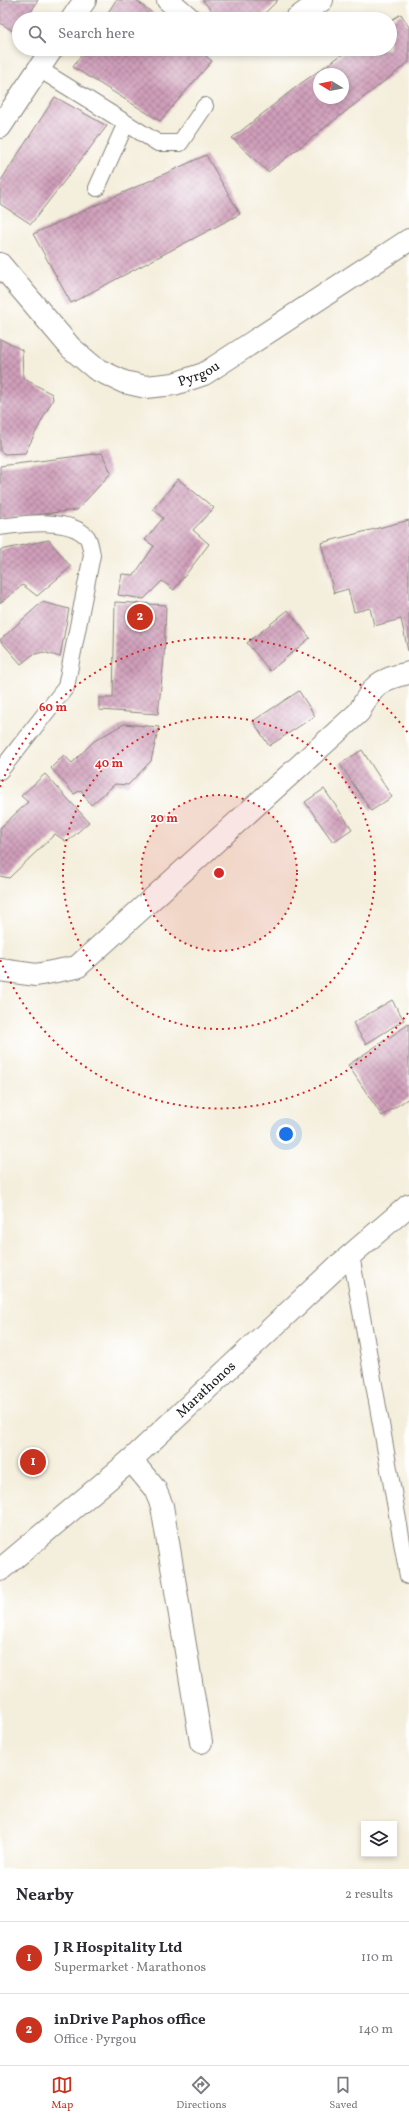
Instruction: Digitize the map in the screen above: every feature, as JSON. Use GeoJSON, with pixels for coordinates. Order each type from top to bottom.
{"type":"FeatureCollection","features":[{"type":"Feature","properties":{"kind":"street"},"geometry":{"type":"LineString","coordinates":[[77,12],[85,0]]}},
{"type":"Feature","properties":{"kind":"street"},"geometry":{"type":"LineString","coordinates":[[168,0],[182,12]]}},
{"type":"Feature","properties":{"kind":"street"},"geometry":{"type":"LineString","coordinates":[[306,12],[322,0]]}},
{"type":"Feature","properties":{"kind":"street"},"geometry":{"type":"LineString","coordinates":[[0,127],[47,56]]}},
{"type":"Feature","properties":{"kind":"street","name":"Pyrgou"},"geometry":{"type":"LineString","coordinates":[[0,264],[71,348],[96,369],[124,382],[146,387],[174,384],[204,374],[409,240]]}},
{"type":"Feature","properties":{"kind":"street"},"geometry":{"type":"LineString","coordinates":[[0,970],[36,975],[77,967],[359,712],[370,692],[388,677],[409,673]]}},
{"type":"Feature","properties":{"kind":"street","name":"Marathonos"},"geometry":{"type":"LineString","coordinates":[[0,1570],[131,1460],[351,1255],[409,1205]]}},
{"type":"Feature","properties":{"kind":"street"},"geometry":{"type":"LineString","coordinates":[[131,1460],[155,1489],[162,1506],[201,1742]]}},
{"type":"Feature","properties":{"kind":"lane"},"geometry":{"type":"LineString","coordinates":[[39,69],[158,143],[180,143],[205,106]]}},
{"type":"Feature","properties":{"kind":"lane"},"geometry":{"type":"LineString","coordinates":[[97,188],[126,123]]}},
{"type":"Feature","properties":{"kind":"lane"},"geometry":{"type":"LineString","coordinates":[[0,527],[38,523],[75,528],[88,538],[92,555],[66,686],[0,771]]}},
{"type":"Feature","properties":{"kind":"lane"},"geometry":{"type":"LineString","coordinates":[[351,1255],[408,1576]]}},
{"type":"Feature","properties":{"kind":"building"},"geometry":{"type":"Polygon","coordinates":[[[0,0],[38,0],[31,12],[12,12],[12,30],[0,23],[0,0]]]}},
{"type":"Feature","properties":{"kind":"building"},"geometry":{"type":"Polygon","coordinates":[[[116,0],[136,0],[151,12],[108,12],[116,0]]]}},
{"type":"Feature","properties":{"kind":"building"},"geometry":{"type":"Polygon","coordinates":[[[202,0],[278,0],[266,12],[213,12],[202,0]]]}},
{"type":"Feature","properties":{"kind":"building"},"geometry":{"type":"Polygon","coordinates":[[[401,14],[409,27],[409,62],[268,172],[232,138],[313,75],[313,104],[349,104],[349,68],[323,68],[340,56],[397,56],[397,17],[401,14]]]}},
{"type":"Feature","properties":{"kind":"building"},"geometry":{"type":"Polygon","coordinates":[[[80,56],[206,56],[212,61],[160,121],[73,67],[80,56]]]}},
{"type":"Feature","properties":{"kind":"building"},"geometry":{"type":"Polygon","coordinates":[[[55,97],[107,126],[31,224],[0,204],[0,182],[55,97]]]}},
{"type":"Feature","properties":{"kind":"building"},"geometry":{"type":"Polygon","coordinates":[[[206,155],[240,214],[71,303],[33,234],[206,155]]]}},
{"type":"Feature","properties":{"kind":"building"},"geometry":{"type":"Polygon","coordinates":[[[0,339],[22,350],[23,378],[52,394],[53,399],[25,453],[5,454],[0,451],[0,339]]]}},
{"type":"Feature","properties":{"kind":"building"},"geometry":{"type":"Polygon","coordinates":[[[102,453],[111,473],[77,510],[0,519],[0,466],[102,453]]]}},
{"type":"Feature","properties":{"kind":"building"},"geometry":{"type":"Polygon","coordinates":[[[178,479],[214,508],[193,530],[209,544],[174,590],[162,581],[144,599],[118,595],[122,574],[134,575],[154,546],[145,540],[163,518],[153,509],[178,479]]]}},
{"type":"Feature","properties":{"kind":"building"},"geometry":{"type":"Polygon","coordinates":[[[409,520],[408,651],[401,619],[374,626],[370,608],[354,612],[348,589],[334,593],[321,543],[409,520]]]}},
{"type":"Feature","properties":{"kind":"building"},"geometry":{"type":"Polygon","coordinates":[[[49,540],[71,567],[37,596],[23,585],[0,603],[0,550],[49,540]]]}},
{"type":"Feature","properties":{"kind":"building"},"geometry":{"type":"Polygon","coordinates":[[[42,602],[69,609],[60,657],[43,652],[32,655],[21,664],[0,640],[42,602]]]}},
{"type":"Feature","properties":{"kind":"building"},"geometry":{"type":"Polygon","coordinates":[[[115,602],[166,605],[164,658],[158,714],[99,710],[99,698],[113,698],[115,602]]]}},
{"type":"Feature","properties":{"kind":"building"},"geometry":{"type":"Polygon","coordinates":[[[288,610],[310,638],[270,671],[247,643],[288,610]]]}},
{"type":"Feature","properties":{"kind":"building"},"geometry":{"type":"Polygon","coordinates":[[[299,691],[315,716],[269,746],[253,721],[299,691]]]}},
{"type":"Feature","properties":{"kind":"building"},"geometry":{"type":"Polygon","coordinates":[[[124,724],[159,727],[151,761],[128,785],[115,784],[91,805],[81,790],[74,794],[51,768],[64,755],[72,763],[94,741],[124,724]]]}},
{"type":"Feature","properties":{"kind":"building"},"geometry":{"type":"Polygon","coordinates":[[[362,750],[392,797],[371,811],[340,764],[362,750]]]}},
{"type":"Feature","properties":{"kind":"building"},"geometry":{"type":"Polygon","coordinates":[[[45,774],[89,822],[67,842],[55,834],[9,878],[0,876],[0,828],[28,802],[21,796],[45,774]]]}},
{"type":"Feature","properties":{"kind":"building"},"geometry":{"type":"Polygon","coordinates":[[[324,789],[352,829],[333,842],[305,802],[324,789]]]}},
{"type":"Feature","properties":{"kind":"building"},"geometry":{"type":"Polygon","coordinates":[[[392,1000],[404,1020],[366,1044],[353,1023],[392,1000]]]}},
{"type":"Feature","properties":{"kind":"building"},"geometry":{"type":"Polygon","coordinates":[[[409,1024],[409,1098],[382,1116],[348,1065],[409,1024]]]}},
{"type":"Feature","properties":{"kind":"place","name":"inDrive Paphos office"},"geometry":{"type":"Point","coordinates":[140,617]}},
{"type":"Feature","properties":{"kind":"place","name":"J R Hospitality Ltd"},"geometry":{"type":"Point","coordinates":[33,1462]}}]}
